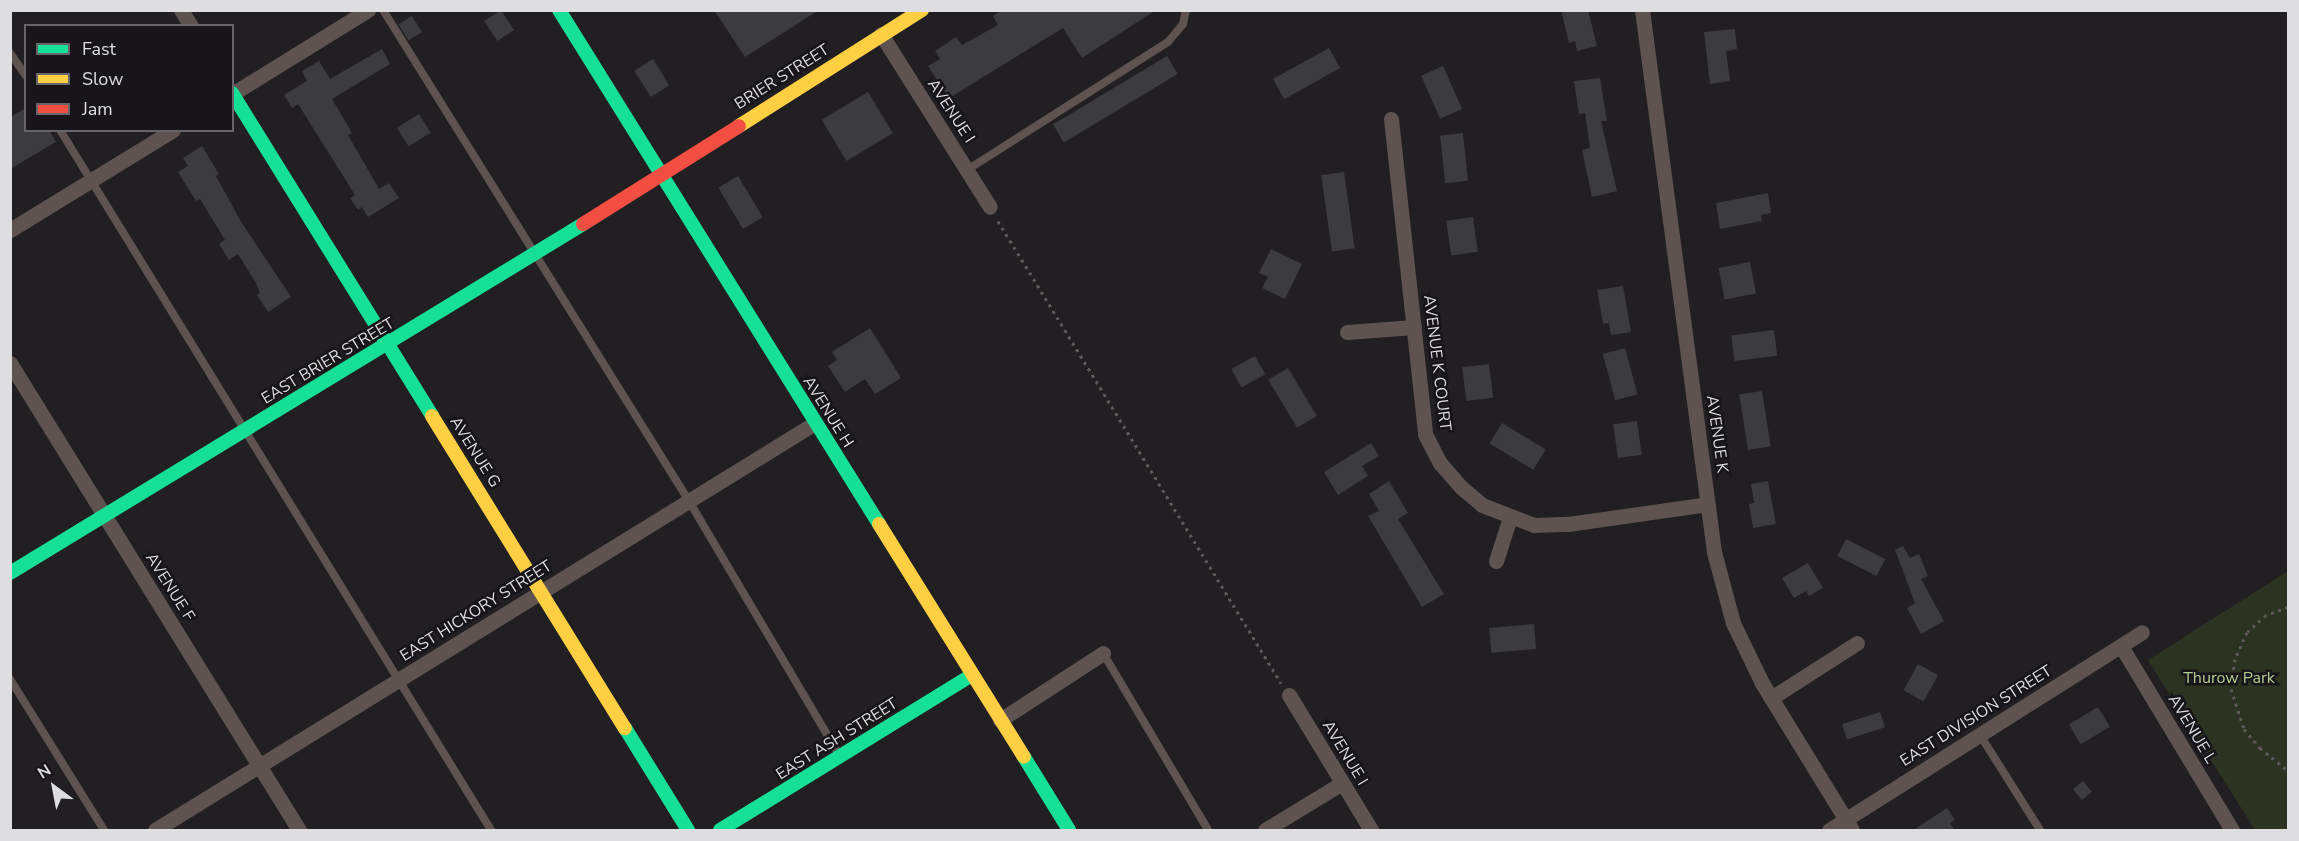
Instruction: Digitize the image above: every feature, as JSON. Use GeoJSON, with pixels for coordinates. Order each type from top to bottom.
{"type":"FeatureCollection","features":[{"type":"Feature","properties":{"kind":"street"},"geometry":{"type":"LineString","coordinates":[[181,10],[190,24]]}},
{"type":"Feature","properties":{"kind":"street"},"geometry":{"type":"LineString","coordinates":[[234,93],[368,10]]}},
{"type":"Feature","properties":{"kind":"street","name":"AVENUE H"},"geometry":{"type":"LineString","coordinates":[[559,10],[1069,831]]}},
{"type":"Feature","properties":{"kind":"street","name":"BRIER STREET"},"geometry":{"type":"LineString","coordinates":[[661,174],[922,10]]}},
{"type":"Feature","properties":{"kind":"street","name":"AVENUE K"},"geometry":{"type":"LineString","coordinates":[[1642,10],[1714,552],[1733,622],[1771,698],[1849,825]]}},
{"type":"Feature","properties":{"kind":"street","name":"AVENUE I"},"geometry":{"type":"LineString","coordinates":[[881,34],[990,207]]}},
{"type":"Feature","properties":{"kind":"street","name":"AVENUE G"},"geometry":{"type":"LineString","coordinates":[[234,96],[688,831]]}},
{"type":"Feature","properties":{"kind":"street","name":"AVENUE K COURT"},"geometry":{"type":"LineString","coordinates":[[1391,119],[1425,434],[1440,463],[1462,488],[1482,505],[1534,525],[1568,524],[1708,504]]}},
{"type":"Feature","properties":{"kind":"street"},"geometry":{"type":"LineString","coordinates":[[10,231],[170,132]]}},
{"type":"Feature","properties":{"kind":"street","name":"EAST BRIER STREET"},"geometry":{"type":"LineString","coordinates":[[10,573],[535,254],[661,174]]}},
{"type":"Feature","properties":{"kind":"street"},"geometry":{"type":"LineString","coordinates":[[1347,332],[1414,327]]}},
{"type":"Feature","properties":{"kind":"street","name":"AVENUE F"},"geometry":{"type":"LineString","coordinates":[[10,363],[299,831]]}},
{"type":"Feature","properties":{"kind":"street","name":"EAST HICKORY STREET"},"geometry":{"type":"LineString","coordinates":[[155,831],[815,423]]}},
{"type":"Feature","properties":{"kind":"street"},"geometry":{"type":"LineString","coordinates":[[1496,561],[1510,517]]}},
{"type":"Feature","properties":{"kind":"street","name":"EAST DIVISION STREET"},"geometry":{"type":"LineString","coordinates":[[1829,831],[1849,825],[1980,735],[2142,632]]}},
{"type":"Feature","properties":{"kind":"street"},"geometry":{"type":"LineString","coordinates":[[1771,698],[1857,643]]}},
{"type":"Feature","properties":{"kind":"street","name":"AVENUE L"},"geometry":{"type":"LineString","coordinates":[[2121,646],[2232,831]]}},
{"type":"Feature","properties":{"kind":"street"},"geometry":{"type":"LineString","coordinates":[[1000,720],[1103,653]]}},
{"type":"Feature","properties":{"kind":"street","name":"EAST ASH STREET"},"geometry":{"type":"LineString","coordinates":[[720,831],[972,675]]}},
{"type":"Feature","properties":{"kind":"street","name":"AVENUE I"},"geometry":{"type":"LineString","coordinates":[[1289,695],[1371,831]]}},
{"type":"Feature","properties":{"kind":"street"},"geometry":{"type":"LineString","coordinates":[[1265,831],[1342,783]]}},
{"type":"Feature","properties":{"kind":"lane"},"geometry":{"type":"LineString","coordinates":[[383,10],[689,501],[840,756]]}},
{"type":"Feature","properties":{"kind":"lane"},"geometry":{"type":"LineString","coordinates":[[967,170],[1168,42],[1183,24],[1186,10]]}},
{"type":"Feature","properties":{"kind":"lane"},"geometry":{"type":"LineString","coordinates":[[10,53],[24,73]]}},
{"type":"Feature","properties":{"kind":"lane"},"geometry":{"type":"LineString","coordinates":[[61,132],[491,831]]}},
{"type":"Feature","properties":{"kind":"lane"},"geometry":{"type":"LineString","coordinates":[[1103,653],[1208,831]]}},
{"type":"Feature","properties":{"kind":"lane"},"geometry":{"type":"LineString","coordinates":[[10,679],[104,831]]}},
{"type":"Feature","properties":{"kind":"lane"},"geometry":{"type":"LineString","coordinates":[[1980,735],[2040,831]]}},
{"type":"Feature","properties":{"kind":"path"},"geometry":{"type":"LineString","coordinates":[[990,207],[1289,695]]}},
{"type":"Feature","properties":{"kind":"path"},"geometry":{"type":"LineString","coordinates":[[2289,608],[2266,615],[2247,632],[2235,659],[2231,689],[2244,729],[2260,748],[2289,771]]}},
{"type":"Feature","properties":{"kind":"green space","name":"Thurow Park"},"geometry":{"type":"Polygon","coordinates":[[[2288,571],[2288,830],[2255,830],[2148,660],[2288,571]]]}},
{"type":"Feature","properties":{"kind":"building"},"geometry":{"type":"Polygon","coordinates":[[[501,10],[514,30],[497,41],[484,21],[501,10]]]}},
{"type":"Feature","properties":{"kind":"building"},"geometry":{"type":"Polygon","coordinates":[[[714,10],[819,10],[745,57],[714,10]]]}},
{"type":"Feature","properties":{"kind":"building"},"geometry":{"type":"Polygon","coordinates":[[[1002,10],[1156,10],[1082,58],[1063,28],[949,98],[928,66],[940,59],[935,51],[956,37],[962,45],[998,25],[993,16],[1002,10]]]}},
{"type":"Feature","properties":{"kind":"building"},"geometry":{"type":"Polygon","coordinates":[[[1561,10],[1588,10],[1597,46],[1577,51],[1575,41],[1569,43],[1561,10]]]}},
{"type":"Feature","properties":{"kind":"building"},"geometry":{"type":"Polygon","coordinates":[[[412,16],[422,32],[408,41],[398,24],[412,16]]]}},
{"type":"Feature","properties":{"kind":"building"},"geometry":{"type":"Polygon","coordinates":[[[1735,29],[1737,49],[1726,51],[1730,81],[1710,84],[1704,32],[1735,29]]]}},
{"type":"Feature","properties":{"kind":"building"},"geometry":{"type":"Polygon","coordinates":[[[1329,48],[1340,68],[1284,99],[1273,79],[1329,48]]]}},
{"type":"Feature","properties":{"kind":"building"},"geometry":{"type":"Polygon","coordinates":[[[382,49],[390,64],[332,99],[352,133],[348,135],[379,189],[389,183],[399,198],[368,217],[362,207],[358,210],[350,198],[355,195],[298,104],[292,108],[284,95],[307,81],[302,71],[319,61],[330,79],[382,49]]]}},
{"type":"Feature","properties":{"kind":"building"},"geometry":{"type":"Polygon","coordinates":[[[1167,56],[1178,74],[1064,143],[1053,125],[1167,56]]]}},
{"type":"Feature","properties":{"kind":"building"},"geometry":{"type":"Polygon","coordinates":[[[653,59],[669,85],[651,97],[634,71],[653,59]]]}},
{"type":"Feature","properties":{"kind":"building"},"geometry":{"type":"Polygon","coordinates":[[[1443,66],[1462,109],[1440,119],[1421,76],[1443,66]]]}},
{"type":"Feature","properties":{"kind":"building"},"geometry":{"type":"Polygon","coordinates":[[[1600,78],[1607,121],[1601,121],[1617,191],[1592,197],[1582,150],[1590,148],[1585,113],[1579,114],[1574,81],[1600,78]]]}},
{"type":"Feature","properties":{"kind":"building"},"geometry":{"type":"Polygon","coordinates":[[[868,92],[893,133],[846,161],[822,120],[868,92]]]}},
{"type":"Feature","properties":{"kind":"building"},"geometry":{"type":"Polygon","coordinates":[[[24,109],[24,132],[50,132],[56,142],[10,169],[10,117],[24,109]]]}},
{"type":"Feature","properties":{"kind":"building"},"geometry":{"type":"Polygon","coordinates":[[[419,114],[431,133],[409,146],[397,128],[419,114]]]}},
{"type":"Feature","properties":{"kind":"building"},"geometry":{"type":"Polygon","coordinates":[[[1463,133],[1468,181],[1445,183],[1440,135],[1463,133]]]}},
{"type":"Feature","properties":{"kind":"building"},"geometry":{"type":"Polygon","coordinates":[[[202,146],[219,174],[216,176],[240,220],[291,297],[268,312],[257,295],[260,293],[256,283],[238,254],[229,260],[219,244],[225,240],[200,199],[196,201],[178,172],[188,166],[183,158],[202,146]]]}},
{"type":"Feature","properties":{"kind":"building"},"geometry":{"type":"Polygon","coordinates":[[[1344,172],[1355,248],[1332,251],[1321,175],[1344,172]]]}},
{"type":"Feature","properties":{"kind":"building"},"geometry":{"type":"Polygon","coordinates":[[[738,176],[763,217],[743,229],[718,188],[738,176]]]}},
{"type":"Feature","properties":{"kind":"building"},"geometry":{"type":"Polygon","coordinates":[[[1768,193],[1771,213],[1761,215],[1762,221],[1720,229],[1716,203],[1768,193]]]}},
{"type":"Feature","properties":{"kind":"building"},"geometry":{"type":"Polygon","coordinates":[[[1473,217],[1478,252],[1451,255],[1446,221],[1473,217]]]}},
{"type":"Feature","properties":{"kind":"building"},"geometry":{"type":"Polygon","coordinates":[[[1271,249],[1302,264],[1285,299],[1262,288],[1268,277],[1259,273],[1271,249]]]}},
{"type":"Feature","properties":{"kind":"building"},"geometry":{"type":"Polygon","coordinates":[[[1750,262],[1756,293],[1725,300],[1719,268],[1750,262]]]}},
{"type":"Feature","properties":{"kind":"building"},"geometry":{"type":"Polygon","coordinates":[[[1623,286],[1631,332],[1611,335],[1609,323],[1603,324],[1597,290],[1623,286]]]}},
{"type":"Feature","properties":{"kind":"building"},"geometry":{"type":"Polygon","coordinates":[[[870,328],[901,378],[875,394],[865,379],[845,392],[828,366],[837,360],[832,352],[870,328]]]}},
{"type":"Feature","properties":{"kind":"building"},"geometry":{"type":"Polygon","coordinates":[[[1774,330],[1777,356],[1734,361],[1731,335],[1774,330]]]}},
{"type":"Feature","properties":{"kind":"building"},"geometry":{"type":"Polygon","coordinates":[[[1625,348],[1637,394],[1615,400],[1603,354],[1625,348]]]}},
{"type":"Feature","properties":{"kind":"building"},"geometry":{"type":"Polygon","coordinates":[[[1255,356],[1265,374],[1242,387],[1231,369],[1255,356]]]}},
{"type":"Feature","properties":{"kind":"building"},"geometry":{"type":"Polygon","coordinates":[[[1489,364],[1493,398],[1466,401],[1462,367],[1489,364]]]}},
{"type":"Feature","properties":{"kind":"building"},"geometry":{"type":"Polygon","coordinates":[[[1288,368],[1317,416],[1297,428],[1268,380],[1288,368]]]}},
{"type":"Feature","properties":{"kind":"building"},"geometry":{"type":"Polygon","coordinates":[[[1762,391],[1771,446],[1748,450],[1739,395],[1762,391]]]}},
{"type":"Feature","properties":{"kind":"building"},"geometry":{"type":"Polygon","coordinates":[[[1637,421],[1642,455],[1618,458],[1613,424],[1637,421]]]}},
{"type":"Feature","properties":{"kind":"building"},"geometry":{"type":"Polygon","coordinates":[[[1502,423],[1546,449],[1533,470],[1490,444],[1502,423]]]}},
{"type":"Feature","properties":{"kind":"building"},"geometry":{"type":"Polygon","coordinates":[[[1371,443],[1379,456],[1362,466],[1368,476],[1338,495],[1324,472],[1371,443]]]}},
{"type":"Feature","properties":{"kind":"building"},"geometry":{"type":"Polygon","coordinates":[[[1389,481],[1408,513],[1398,519],[1444,594],[1422,607],[1368,516],[1379,511],[1369,494],[1389,481]]]}},
{"type":"Feature","properties":{"kind":"building"},"geometry":{"type":"Polygon","coordinates":[[[1768,481],[1776,524],[1753,528],[1749,504],[1754,503],[1751,484],[1768,481]]]}},
{"type":"Feature","properties":{"kind":"building"},"geometry":{"type":"Polygon","coordinates":[[[1846,539],[1885,559],[1877,576],[1837,556],[1846,539]]]}},
{"type":"Feature","properties":{"kind":"building"},"geometry":{"type":"Polygon","coordinates":[[[1903,546],[1910,558],[1919,554],[1928,576],[1921,579],[1944,621],[1921,634],[1907,608],[1915,603],[1895,550],[1903,546]]]}},
{"type":"Feature","properties":{"kind":"building"},"geometry":{"type":"Polygon","coordinates":[[[1808,563],[1823,588],[1809,596],[1806,591],[1794,598],[1782,578],[1808,563]]]}},
{"type":"Feature","properties":{"kind":"building"},"geometry":{"type":"Polygon","coordinates":[[[1534,624],[1536,649],[1491,653],[1489,628],[1534,624]]]}},
{"type":"Feature","properties":{"kind":"building"},"geometry":{"type":"Polygon","coordinates":[[[1918,664],[1938,675],[1924,701],[1903,690],[1918,664]]]}},
{"type":"Feature","properties":{"kind":"building"},"geometry":{"type":"Polygon","coordinates":[[[2098,707],[2110,727],[2081,744],[2069,725],[2098,707]]]}},
{"type":"Feature","properties":{"kind":"building"},"geometry":{"type":"Polygon","coordinates":[[[1880,712],[1885,727],[1847,740],[1842,724],[1880,712]]]}},
{"type":"Feature","properties":{"kind":"building"},"geometry":{"type":"Polygon","coordinates":[[[2083,781],[2092,792],[2082,800],[2073,789],[2083,781]]]}},
{"type":"Feature","properties":{"kind":"building"},"geometry":{"type":"Polygon","coordinates":[[[1947,808],[1955,820],[1950,823],[1955,831],[1912,831],[1947,808]]]}},
{"type":"Feature","properties":{"kind":"traffic: fast"},"geometry":{"type":"LineString","coordinates":[[559,10],[879,524]]}},
{"type":"Feature","properties":{"kind":"traffic: fast"},"geometry":{"type":"LineString","coordinates":[[234,96],[432,416]]}},
{"type":"Feature","properties":{"kind":"traffic: fast"},"geometry":{"type":"LineString","coordinates":[[10,573],[583,224]]}},
{"type":"Feature","properties":{"kind":"traffic: fast"},"geometry":{"type":"LineString","coordinates":[[720,830],[972,675]]}},
{"type":"Feature","properties":{"kind":"traffic: fast"},"geometry":{"type":"LineString","coordinates":[[625,728],[688,830]]}},
{"type":"Feature","properties":{"kind":"traffic: fast"},"geometry":{"type":"LineString","coordinates":[[1024,757],[1069,830]]}},
{"type":"Feature","properties":{"kind":"traffic: slow"},"geometry":{"type":"LineString","coordinates":[[739,126],[922,10]]}},
{"type":"Feature","properties":{"kind":"traffic: slow"},"geometry":{"type":"LineString","coordinates":[[432,416],[625,728]]}},
{"type":"Feature","properties":{"kind":"traffic: slow"},"geometry":{"type":"LineString","coordinates":[[879,524],[1024,757]]}},
{"type":"Feature","properties":{"kind":"traffic: jam"},"geometry":{"type":"LineString","coordinates":[[583,224],[739,126]]}}]}
